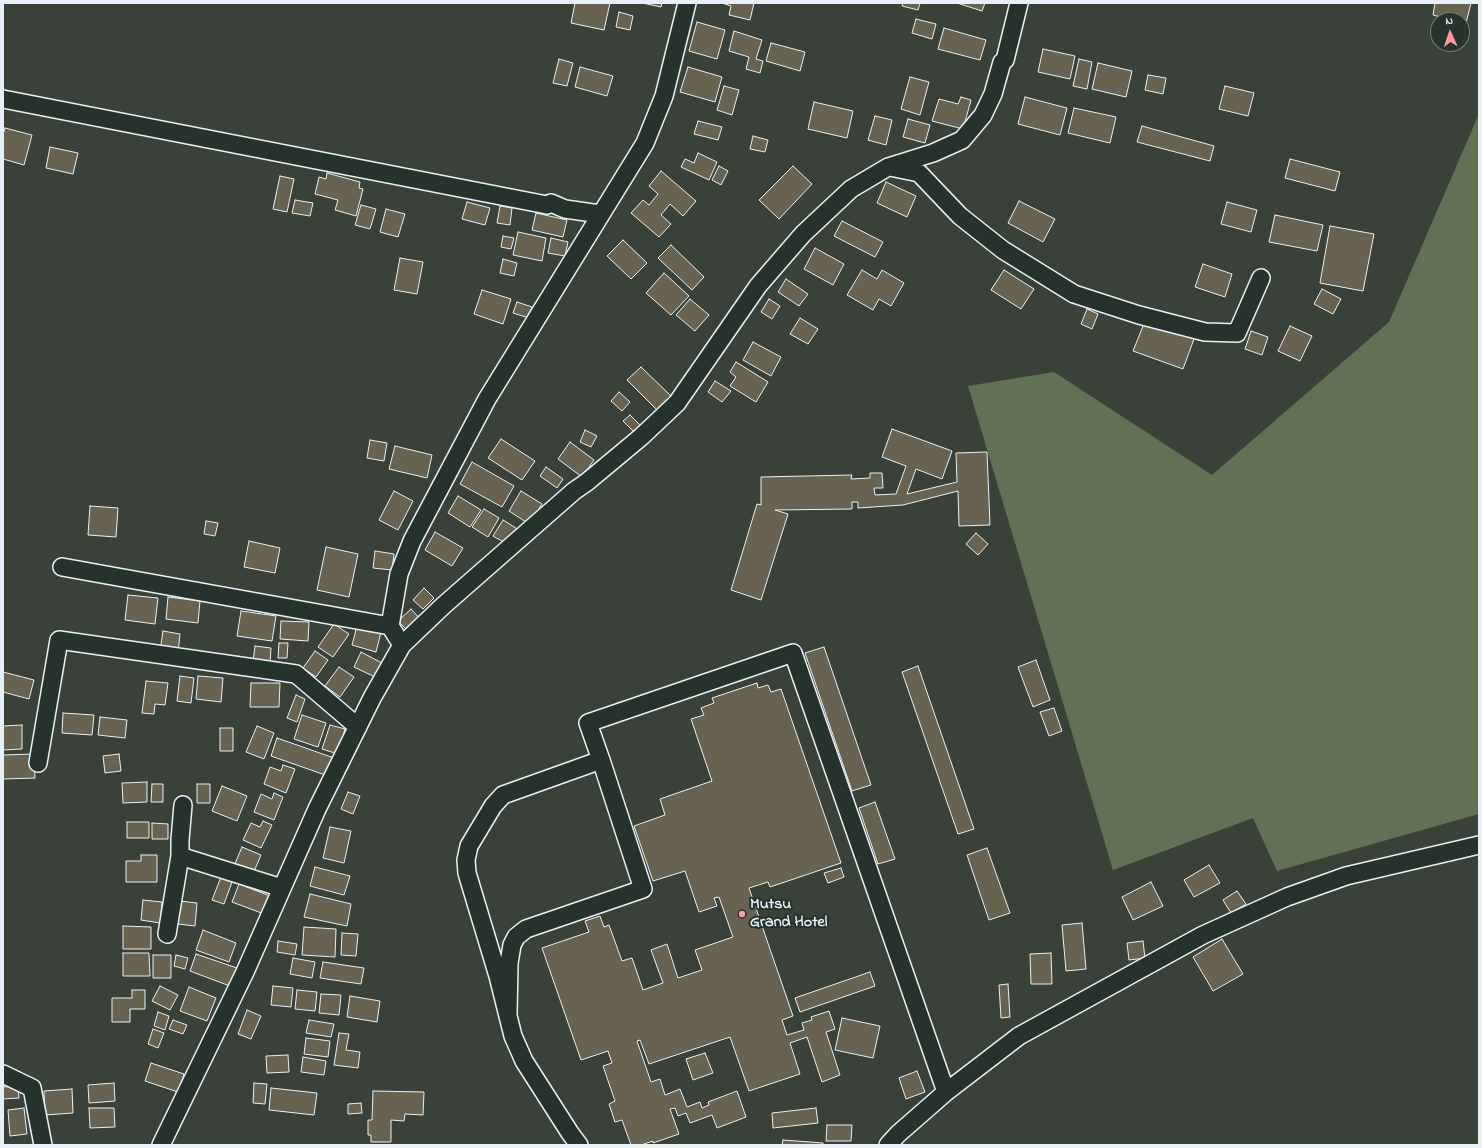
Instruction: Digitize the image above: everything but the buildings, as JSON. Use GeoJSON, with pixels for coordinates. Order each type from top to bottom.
{"type":"FeatureCollection","features":[{"type":"Feature","properties":{"kind":"street"},"geometry":{"type":"LineString","coordinates":[[402,645],[390,626],[399,574],[412,541],[486,400],[645,143],[664,96],[687,3]]}},
{"type":"Feature","properties":{"kind":"street"},"geometry":{"type":"LineString","coordinates":[[160,1145],[245,972],[317,809],[372,698],[402,645],[444,605],[574,491],[587,482],[640,437],[677,403],[758,286],[803,234],[851,189],[888,167],[933,153],[962,140],[983,115],[994,94],[1002,62],[1005,60],[1019,3]]}},
{"type":"Feature","properties":{"kind":"street"},"geometry":{"type":"LineString","coordinates":[[3,100],[548,205],[551,203],[565,209],[600,214]]}},
{"type":"Feature","properties":{"kind":"street"},"geometry":{"type":"LineString","coordinates":[[888,167],[919,173],[960,216],[996,245],[1074,294],[1139,314],[1205,332],[1237,333],[1262,278]]}},
{"type":"Feature","properties":{"kind":"street"},"geometry":{"type":"LineString","coordinates":[[62,567],[390,626]]}},
{"type":"Feature","properties":{"kind":"street"},"geometry":{"type":"LineString","coordinates":[[38,763],[59,640],[296,674],[358,727]]}},
{"type":"Feature","properties":{"kind":"street"},"geometry":{"type":"LineString","coordinates":[[508,1015],[510,963],[512,945],[516,937],[526,929],[643,889],[588,723],[794,652],[946,1092]]}},
{"type":"Feature","properties":{"kind":"street"},"geometry":{"type":"LineString","coordinates":[[579,1145],[524,1060],[513,1036],[467,873],[466,860],[469,846],[493,806],[503,795],[513,790],[601,760]]}},
{"type":"Feature","properties":{"kind":"street"},"geometry":{"type":"LineString","coordinates":[[167,934],[180,856],[183,804]]}},
{"type":"Feature","properties":{"kind":"street"},"geometry":{"type":"LineString","coordinates":[[888,1145],[898,1134],[946,1092],[1019,1036],[1203,935],[1287,897],[1346,876],[1479,845]]}},
{"type":"Feature","properties":{"kind":"street"},"geometry":{"type":"LineString","coordinates":[[180,856],[282,888]]}},
{"type":"Feature","properties":{"kind":"street"},"geometry":{"type":"LineString","coordinates":[[3,1074],[32,1088],[43,1145]]}},
{"type":"Feature","properties":{"kind":"green space"},"geometry":{"type":"Polygon","coordinates":[[[1478,116],[1479,814],[1277,871],[1253,818],[1113,870],[968,386],[1054,372],[1212,475],[1389,322],[1478,116]]]}},
{"type":"Feature","properties":{"kind":"place","name":"Mutsu Grand Hotel"},"geometry":{"type":"Point","coordinates":[742,914]}}]}
